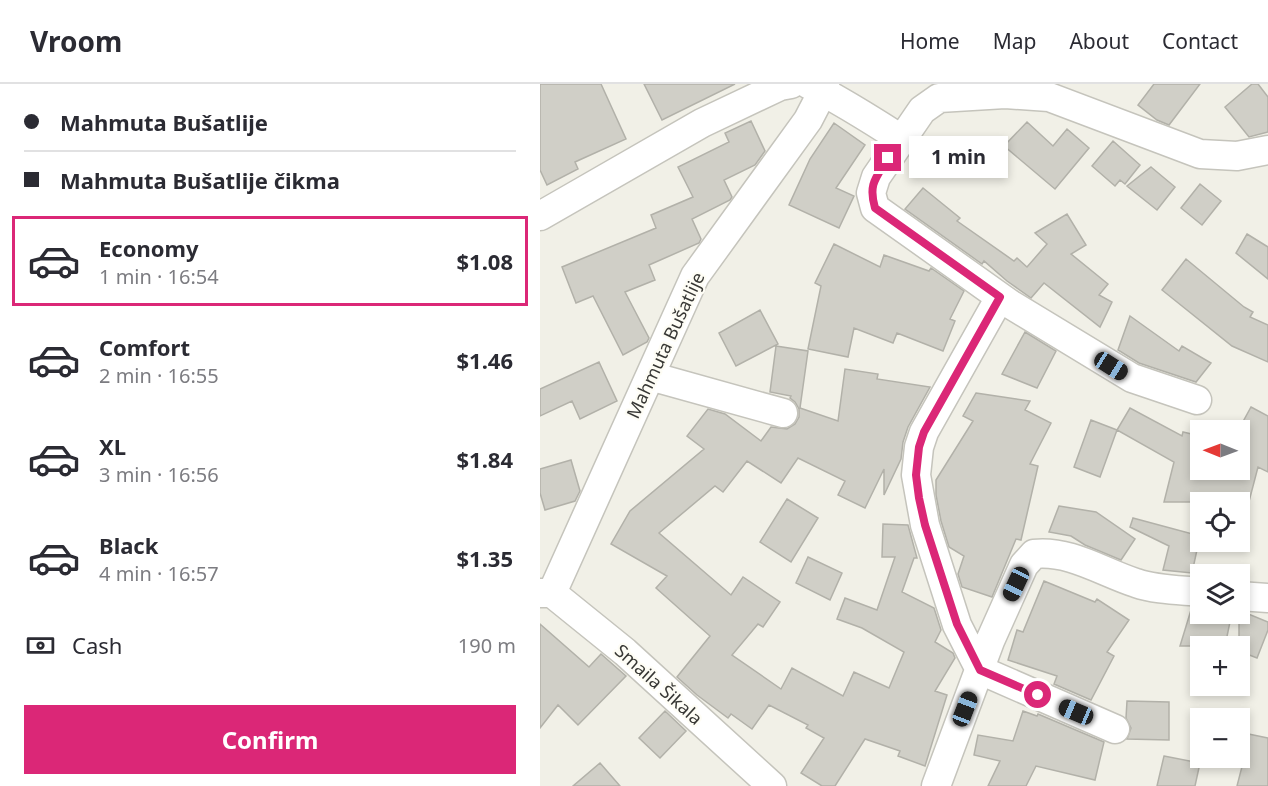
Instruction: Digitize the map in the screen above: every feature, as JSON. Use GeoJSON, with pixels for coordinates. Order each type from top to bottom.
{"type":"FeatureCollection","features":[{"type":"Feature","properties":{"kind":"street"},"geometry":{"type":"LineString","coordinates":[[540,216],[702,123],[780,86],[791,84]]}},
{"type":"Feature","properties":{"kind":"street"},"geometry":{"type":"LineString","coordinates":[[818,87],[901,139]]}},
{"type":"Feature","properties":{"kind":"street","name":"Mahmuta Bušatlije"},"geometry":{"type":"LineString","coordinates":[[546,593],[650,376],[694,276],[808,120],[818,87]]}},
{"type":"Feature","properties":{"kind":"street"},"geometry":{"type":"LineString","coordinates":[[1197,400],[1132,378],[1000,297],[875,208],[871,194],[876,177],[901,139],[922,110],[939,98],[1005,94],[1049,97],[1200,154],[1237,156],[1268,150]]}},
{"type":"Feature","properties":{"kind":"street"},"geometry":{"type":"LineString","coordinates":[[1000,297],[924,432],[919,447],[916,475],[925,525],[957,624],[980,670],[1115,729]]}},
{"type":"Feature","properties":{"kind":"street"},"geometry":{"type":"LineString","coordinates":[[650,376],[783,413]]}},
{"type":"Feature","properties":{"kind":"street"},"geometry":{"type":"LineString","coordinates":[[936,786],[990,641],[1024,565],[1034,554],[1047,552],[1066,556],[1137,584],[1190,591]]}},
{"type":"Feature","properties":{"kind":"street","name":"Smaila Šikala"},"geometry":{"type":"LineString","coordinates":[[546,593],[625,651],[772,786]]}},
{"type":"Feature","properties":{"kind":"street"},"geometry":{"type":"LineString","coordinates":[[1250,597],[1268,598]]}},
{"type":"Feature","properties":{"kind":"building"},"geometry":{"type":"Polygon","coordinates":[[[540,84],[601,84],[626,139],[575,162],[578,169],[547,185],[540,170],[540,84]]]}},
{"type":"Feature","properties":{"kind":"building"},"geometry":{"type":"Polygon","coordinates":[[[644,84],[735,84],[662,120],[644,84]]]}},
{"type":"Feature","properties":{"kind":"building"},"geometry":{"type":"Polygon","coordinates":[[[1154,84],[1200,84],[1169,125],[1157,120],[1138,105],[1154,84]]]}},
{"type":"Feature","properties":{"kind":"building"},"geometry":{"type":"Polygon","coordinates":[[[1252,84],[1258,84],[1268,97],[1268,132],[1249,137],[1225,107],[1252,84]]]}},
{"type":"Feature","properties":{"kind":"building"},"geometry":{"type":"Polygon","coordinates":[[[751,121],[765,151],[755,165],[724,180],[732,197],[730,200],[692,219],[701,239],[699,243],[649,265],[655,280],[625,292],[649,338],[647,342],[623,355],[593,296],[576,303],[562,267],[656,228],[651,215],[693,197],[678,167],[729,142],[725,133],[751,121]]]}},
{"type":"Feature","properties":{"kind":"building"},"geometry":{"type":"Polygon","coordinates":[[[1027,122],[1053,146],[1067,129],[1089,148],[1055,189],[1004,146],[1027,122]]]}},
{"type":"Feature","properties":{"kind":"building"},"geometry":{"type":"Polygon","coordinates":[[[834,123],[865,145],[836,188],[854,196],[839,228],[789,205],[810,159],[834,123]]]}},
{"type":"Feature","properties":{"kind":"building"},"geometry":{"type":"Polygon","coordinates":[[[1113,141],[1140,165],[1125,184],[1120,180],[1115,186],[1092,166],[1113,141]]]}},
{"type":"Feature","properties":{"kind":"building"},"geometry":{"type":"Polygon","coordinates":[[[1151,167],[1175,187],[1157,210],[1127,186],[1151,167]]]}},
{"type":"Feature","properties":{"kind":"building"},"geometry":{"type":"Polygon","coordinates":[[[1200,184],[1221,201],[1202,225],[1181,208],[1200,184]]]}},
{"type":"Feature","properties":{"kind":"building"},"geometry":{"type":"Polygon","coordinates":[[[923,188],[960,218],[957,221],[1014,261],[1017,258],[1027,267],[1047,244],[1035,233],[1067,214],[1086,245],[1071,254],[1108,284],[1099,295],[1112,302],[1100,327],[1044,283],[1031,298],[984,261],[982,264],[905,209],[923,188]]]}},
{"type":"Feature","properties":{"kind":"building"},"geometry":{"type":"Polygon","coordinates":[[[1247,234],[1268,247],[1268,279],[1236,253],[1247,234]]]}},
{"type":"Feature","properties":{"kind":"building"},"geometry":{"type":"Polygon","coordinates":[[[834,244],[880,267],[884,255],[929,271],[931,268],[964,291],[950,319],[955,321],[943,351],[897,333],[893,343],[854,328],[848,357],[808,349],[821,286],[815,283],[834,244]]]}},
{"type":"Feature","properties":{"kind":"building"},"geometry":{"type":"Polygon","coordinates":[[[1186,259],[1253,312],[1250,317],[1268,325],[1268,362],[1232,346],[1162,290],[1186,259]]]}},
{"type":"Feature","properties":{"kind":"building"},"geometry":{"type":"Polygon","coordinates":[[[760,310],[778,344],[736,366],[719,333],[760,310]]]}},
{"type":"Feature","properties":{"kind":"building"},"geometry":{"type":"Polygon","coordinates":[[[1130,316],[1179,351],[1182,346],[1211,363],[1196,382],[1139,363],[1118,350],[1130,316]]]}},
{"type":"Feature","properties":{"kind":"building"},"geometry":{"type":"Polygon","coordinates":[[[1025,332],[1056,351],[1037,388],[1002,374],[1025,332]]]}},
{"type":"Feature","properties":{"kind":"building"},"geometry":{"type":"Polygon","coordinates":[[[776,346],[808,351],[800,408],[838,421],[845,369],[878,374],[877,379],[930,387],[908,427],[901,459],[884,495],[884,469],[865,508],[838,495],[845,481],[798,458],[781,483],[747,461],[723,492],[715,486],[659,533],[731,595],[743,577],[780,602],[763,627],[758,624],[732,655],[781,689],[792,668],[843,696],[854,672],[889,688],[904,652],[862,628],[837,619],[845,598],[877,610],[895,557],[882,557],[883,524],[908,525],[917,558],[914,558],[902,592],[934,608],[941,630],[935,642],[953,653],[955,658],[935,691],[947,695],[925,766],[898,756],[900,751],[865,739],[835,786],[822,786],[801,773],[824,738],[806,728],[808,725],[769,705],[752,729],[731,714],[728,718],[677,677],[710,636],[656,588],[667,576],[611,544],[630,511],[704,449],[687,436],[708,409],[725,414],[761,441],[771,427],[787,429],[795,424],[799,417],[799,409],[790,398],[791,396],[770,392],[776,346]]]}},
{"type":"Feature","properties":{"kind":"building"},"geometry":{"type":"Polygon","coordinates":[[[599,362],[617,401],[580,419],[572,401],[540,416],[540,389],[599,362]]]}},
{"type":"Feature","properties":{"kind":"building"},"geometry":{"type":"Polygon","coordinates":[[[976,393],[1030,401],[1025,410],[1051,423],[1030,464],[1038,466],[1021,540],[1016,539],[992,597],[962,587],[958,574],[964,556],[949,547],[936,495],[936,480],[973,421],[963,416],[976,393]]]}},
{"type":"Feature","properties":{"kind":"building"},"geometry":{"type":"Polygon","coordinates":[[[1251,407],[1268,416],[1268,472],[1258,467],[1250,498],[1250,492],[1190,492],[1190,502],[1164,502],[1174,462],[1117,430],[1130,408],[1182,436],[1183,432],[1190,434],[1190,480],[1250,480],[1250,420],[1244,420],[1251,407]]]}},
{"type":"Feature","properties":{"kind":"building"},"geometry":{"type":"Polygon","coordinates":[[[1091,420],[1117,430],[1100,477],[1074,467],[1091,420]]]}},
{"type":"Feature","properties":{"kind":"building"},"geometry":{"type":"Polygon","coordinates":[[[571,460],[580,491],[575,501],[545,510],[540,493],[540,469],[571,460]]]}},
{"type":"Feature","properties":{"kind":"building"},"geometry":{"type":"Polygon","coordinates":[[[787,499],[818,518],[791,562],[760,542],[787,499]]]}},
{"type":"Feature","properties":{"kind":"building"},"geometry":{"type":"Polygon","coordinates":[[[1059,506],[1096,512],[1135,539],[1121,560],[1085,545],[1071,536],[1049,532],[1059,506]]]}},
{"type":"Feature","properties":{"kind":"building"},"geometry":{"type":"Polygon","coordinates":[[[1133,518],[1190,533],[1190,552],[1197,552],[1194,564],[1190,564],[1190,573],[1163,570],[1169,546],[1130,527],[1133,518]]]}},
{"type":"Feature","properties":{"kind":"building"},"geometry":{"type":"Polygon","coordinates":[[[808,557],[842,573],[830,600],[796,583],[808,557]]]}},
{"type":"Feature","properties":{"kind":"building"},"geometry":{"type":"Polygon","coordinates":[[[1044,581],[1095,602],[1097,599],[1129,620],[1107,652],[1114,656],[1091,700],[1054,684],[1057,676],[1008,660],[1017,630],[1023,632],[1044,581]]]}},
{"type":"Feature","properties":{"kind":"building"},"geometry":{"type":"Polygon","coordinates":[[[1190,613],[1190,624],[1230,624],[1227,636],[1190,636],[1190,646],[1180,646],[1190,613]]]}},
{"type":"Feature","properties":{"kind":"building"},"geometry":{"type":"Polygon","coordinates":[[[1250,615],[1268,622],[1268,630],[1257,658],[1250,655],[1250,636],[1239,636],[1239,624],[1250,624],[1250,615]]]}},
{"type":"Feature","properties":{"kind":"building"},"geometry":{"type":"Polygon","coordinates":[[[540,624],[589,667],[601,654],[626,676],[578,725],[558,705],[540,728],[540,624]]]}},
{"type":"Feature","properties":{"kind":"building"},"geometry":{"type":"Polygon","coordinates":[[[1127,701],[1169,702],[1169,740],[1127,739],[1131,728],[1126,718],[1127,701]]]}},
{"type":"Feature","properties":{"kind":"building"},"geometry":{"type":"Polygon","coordinates":[[[665,711],[686,731],[660,758],[639,738],[665,711]]]}},
{"type":"Feature","properties":{"kind":"building"},"geometry":{"type":"Polygon","coordinates":[[[1023,711],[1037,716],[1038,714],[1104,742],[1095,780],[1036,766],[1026,786],[988,786],[1000,761],[974,755],[978,735],[1013,741],[1023,711]]]}},
{"type":"Feature","properties":{"kind":"building"},"geometry":{"type":"Polygon","coordinates":[[[1250,734],[1268,738],[1268,786],[1237,786],[1242,768],[1250,768],[1250,734]]]}},
{"type":"Feature","properties":{"kind":"building"},"geometry":{"type":"Polygon","coordinates":[[[1164,756],[1190,761],[1190,768],[1199,768],[1195,786],[1157,786],[1164,756]]]}},
{"type":"Feature","properties":{"kind":"building"},"geometry":{"type":"Polygon","coordinates":[[[600,763],[620,786],[573,786],[600,763]]]}},
{"type":"Feature","properties":{"kind":"route"},"geometry":{"type":"LineString","coordinates":[[888,158],[876,177],[871,194],[875,208],[1000,297],[924,432],[919,447],[916,475],[925,525],[941,578],[957,624],[980,670],[1038,695]]}}]}
